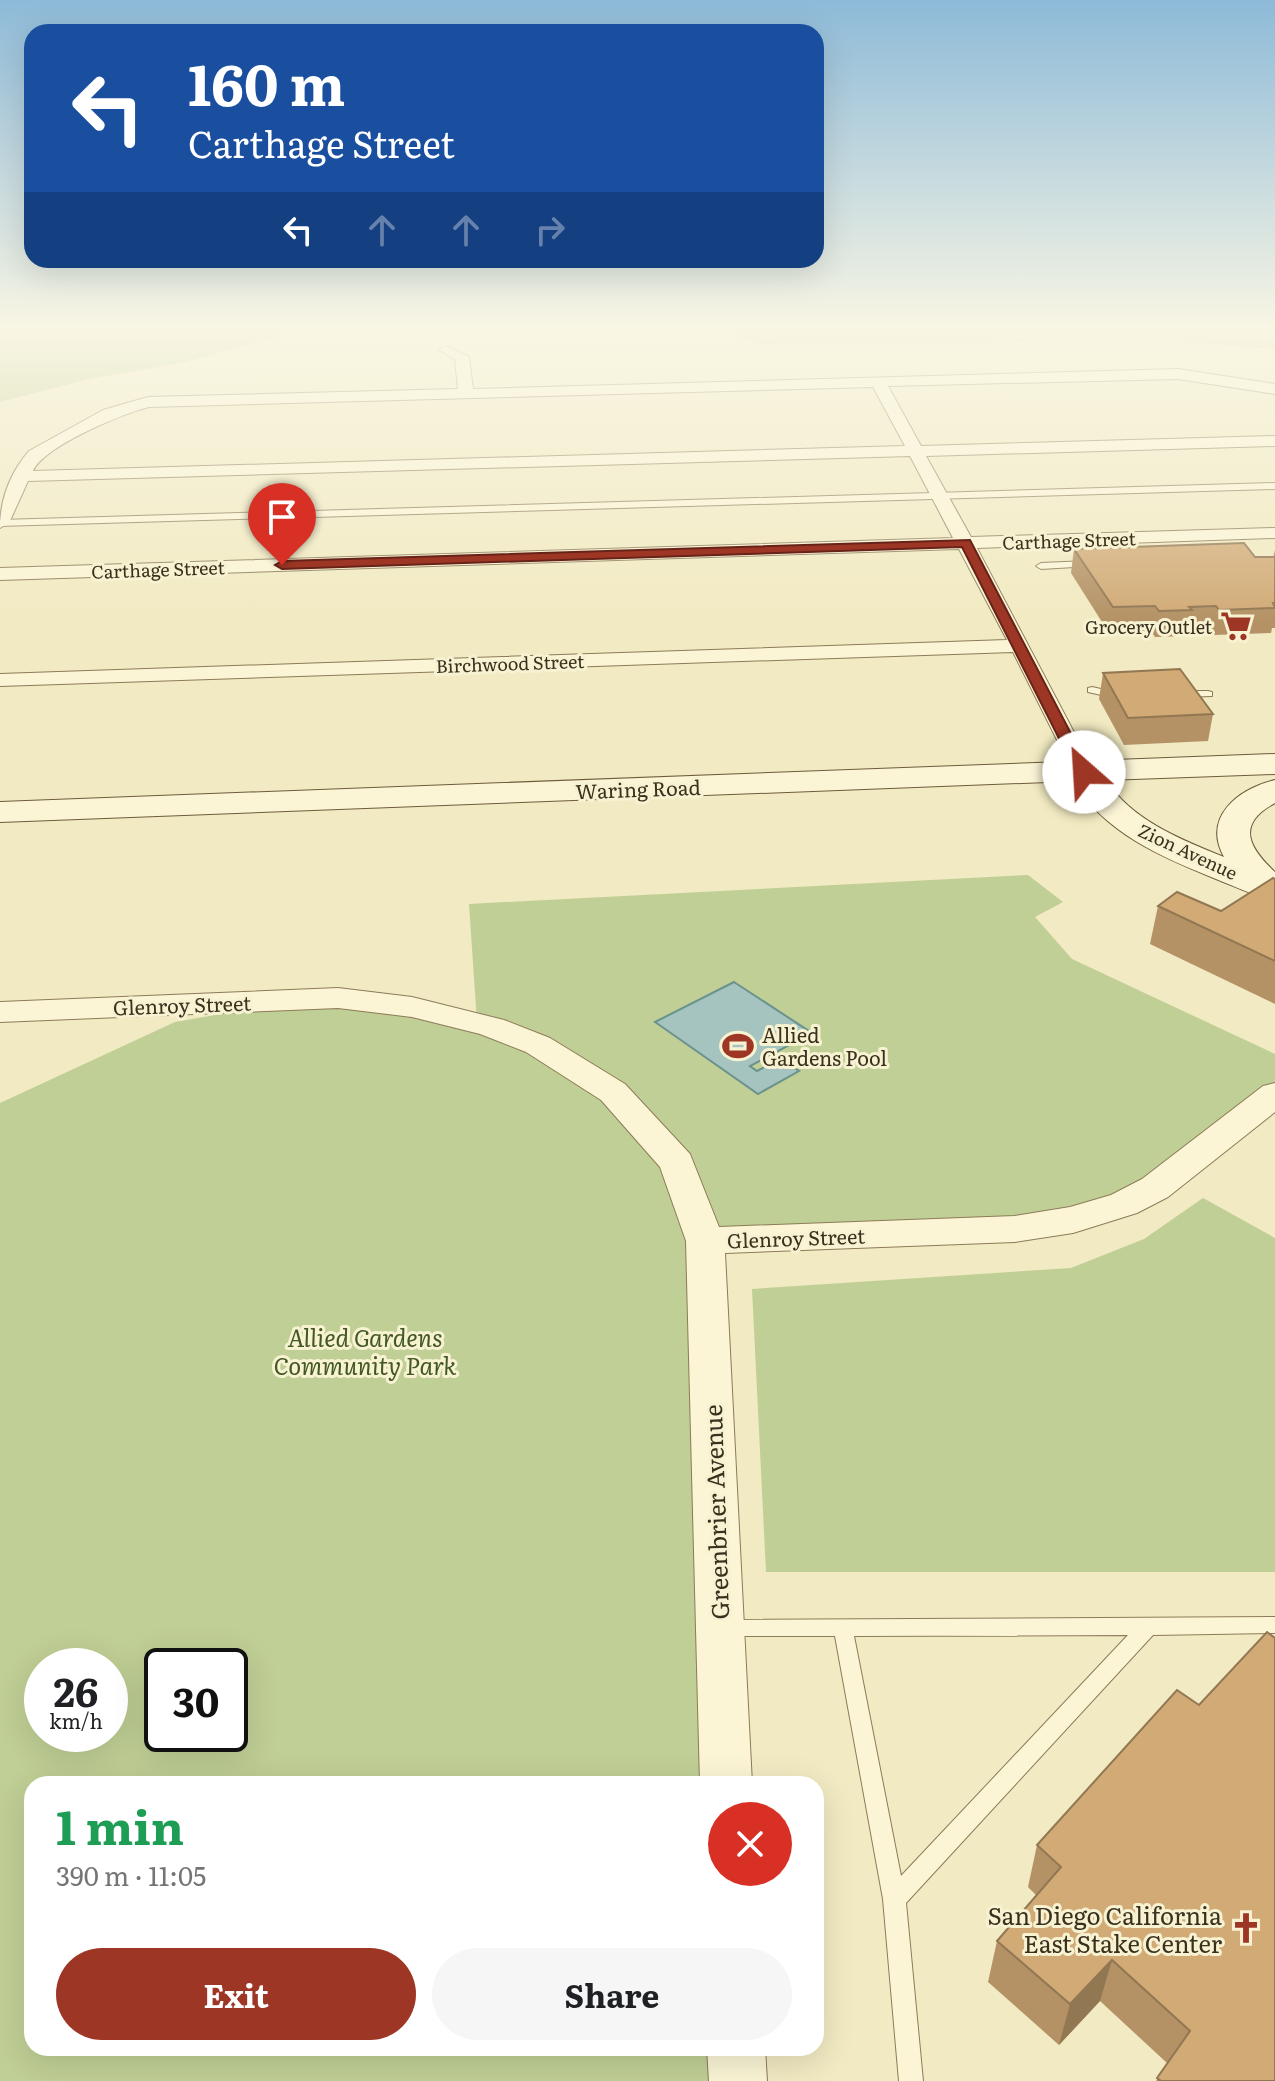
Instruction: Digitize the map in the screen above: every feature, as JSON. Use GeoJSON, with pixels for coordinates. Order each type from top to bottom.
{"type":"FeatureCollection","features":[{"type":"Feature","properties":{"kind":"main road","name":"Waring Road"},"geometry":{"type":"LineString","coordinates":[[0,831],[1088,781],[1275,764]]}},
{"type":"Feature","properties":{"kind":"main road","name":"Waring Road"},"geometry":{"type":"LineString","coordinates":[[0,812],[1088,781],[1275,783]]}},
{"type":"Feature","properties":{"kind":"main road","name":"Zion Avenue"},"geometry":{"type":"LineString","coordinates":[[1088,781],[1123,820],[1155,838],[1275,890]]}},
{"type":"Feature","properties":{"kind":"main road"},"geometry":{"type":"LineString","coordinates":[[1275,790],[1259,798],[1235,818],[1230,832],[1232,843],[1243,861],[1275,890]]}},
{"type":"Feature","properties":{"kind":"street"},"geometry":{"type":"LineString","coordinates":[[0,523],[28,463],[43,449],[81,428]]}},
{"type":"Feature","properties":{"kind":"street","name":"Zion Avenue"},"geometry":{"type":"LineString","coordinates":[[901,428],[966,543],[1088,781]]}},
{"type":"Feature","properties":{"kind":"street"},"geometry":{"type":"LineString","coordinates":[[21,476],[1275,441]]}},
{"type":"Feature","properties":{"kind":"street","name":"Carthage Street"},"geometry":{"type":"LineString","coordinates":[[0,574],[1275,533]]}},
{"type":"Feature","properties":{"kind":"street","name":"Birchwood Street"},"geometry":{"type":"LineString","coordinates":[[0,680],[1020,646]]}},
{"type":"Feature","properties":{"kind":"street","name":"Glenroy Street"},"geometry":{"type":"LineString","coordinates":[[0,1012],[338,998],[412,1007],[492,1027],[538,1045],[613,1092],[677,1163],[705,1241],[1015,1229],[1073,1220],[1124,1204],[1155,1188],[1275,1094]]}},
{"type":"Feature","properties":{"kind":"street","name":"Greenbrier Avenue"},"geometry":{"type":"LineString","coordinates":[[705,1241],[726,1776]]}},
{"type":"Feature","properties":{"kind":"street"},"geometry":{"type":"LineString","coordinates":[[736,2056],[738,2081]]}},
{"type":"Feature","properties":{"kind":"lane"},"geometry":{"type":"LineString","coordinates":[[0,523],[1275,486]]}},
{"type":"Feature","properties":{"kind":"lane"},"geometry":{"type":"LineString","coordinates":[[1041,566],[1103,564]]}},
{"type":"Feature","properties":{"kind":"lane"},"geometry":{"type":"LineString","coordinates":[[1092,690],[1136,696]]}},
{"type":"Feature","properties":{"kind":"lane"},"geometry":{"type":"LineString","coordinates":[[1166,695],[1208,694]]}},
{"type":"Feature","properties":{"kind":"lane"},"geometry":{"type":"LineString","coordinates":[[720,1628],[1275,1625]]}},
{"type":"Feature","properties":{"kind":"lane"},"geometry":{"type":"LineString","coordinates":[[894,1899],[1148,1627]]}},
{"type":"Feature","properties":{"kind":"lane"},"geometry":{"type":"LineString","coordinates":[[843,1628],[894,1899],[911,2081]]}},
{"type":"Feature","properties":{"kind":"green space","name":"Allied Gardens Community Park"},"geometry":{"type":"Polygon","coordinates":[[[1028,875],[1063,902],[1035,917],[1072,959],[1275,1054],[1275,1083],[1150,1187],[1066,1221],[704,1242],[726,1776],[24,1776],[24,2056],[736,2056],[737,2081],[0,2081],[0,1103],[175,1022],[307,999],[477,1022],[469,904],[1028,875]]]}},
{"type":"Feature","properties":{"kind":"green space"},"geometry":{"type":"Polygon","coordinates":[[[1203,1198],[1275,1238],[1275,1572],[766,1572],[752,1289],[1071,1268],[1144,1239],[1203,1198]]]}},
{"type":"Feature","properties":{"kind":"water","name":"Allied Gardens Pool"},"geometry":{"type":"Polygon","coordinates":[[[734,982],[812,1033],[750,1066],[757,1071],[780,1059],[799,1071],[758,1094],[655,1022],[734,982]]]}},
{"type":"Feature","properties":{"kind":"building"},"geometry":{"type":"Polygon","coordinates":[[[1244,543],[1255,557],[1275,557],[1275,608],[1219,610],[1216,606],[1159,611],[1155,606],[1113,607],[1074,549],[1244,543]]]}},
{"type":"Feature","properties":{"kind":"building"},"geometry":{"type":"Polygon","coordinates":[[[1180,669],[1213,714],[1128,718],[1103,673],[1180,669]]]}},
{"type":"Feature","properties":{"kind":"building"},"geometry":{"type":"Polygon","coordinates":[[[1273,878],[1275,961],[1158,906],[1177,892],[1221,911],[1273,878]]]}},
{"type":"Feature","properties":{"kind":"building"},"geometry":{"type":"Polygon","coordinates":[[[1267,1632],[1275,1638],[1275,2081],[1161,2081],[1157,2078],[1190,2031],[1112,1960],[1070,2004],[997,1941],[1061,1867],[1037,1845],[1177,1690],[1199,1705],[1267,1632]]]}},
{"type":"Feature","properties":{"kind":"place","name":"Grocery Outlet"},"geometry":{"type":"Point","coordinates":[1236,626]}},
{"type":"Feature","properties":{"kind":"place","name":"Allied Gardens Pool"},"geometry":{"type":"Point","coordinates":[738,1046]}},
{"type":"Feature","properties":{"kind":"place","name":"San Diego California East Stake Center"},"geometry":{"type":"Point","coordinates":[1246,1928]}},
{"type":"Feature","properties":{"kind":"route"},"geometry":{"type":"LineString","coordinates":[[282,565],[966,543],[1084,772]]}}]}
